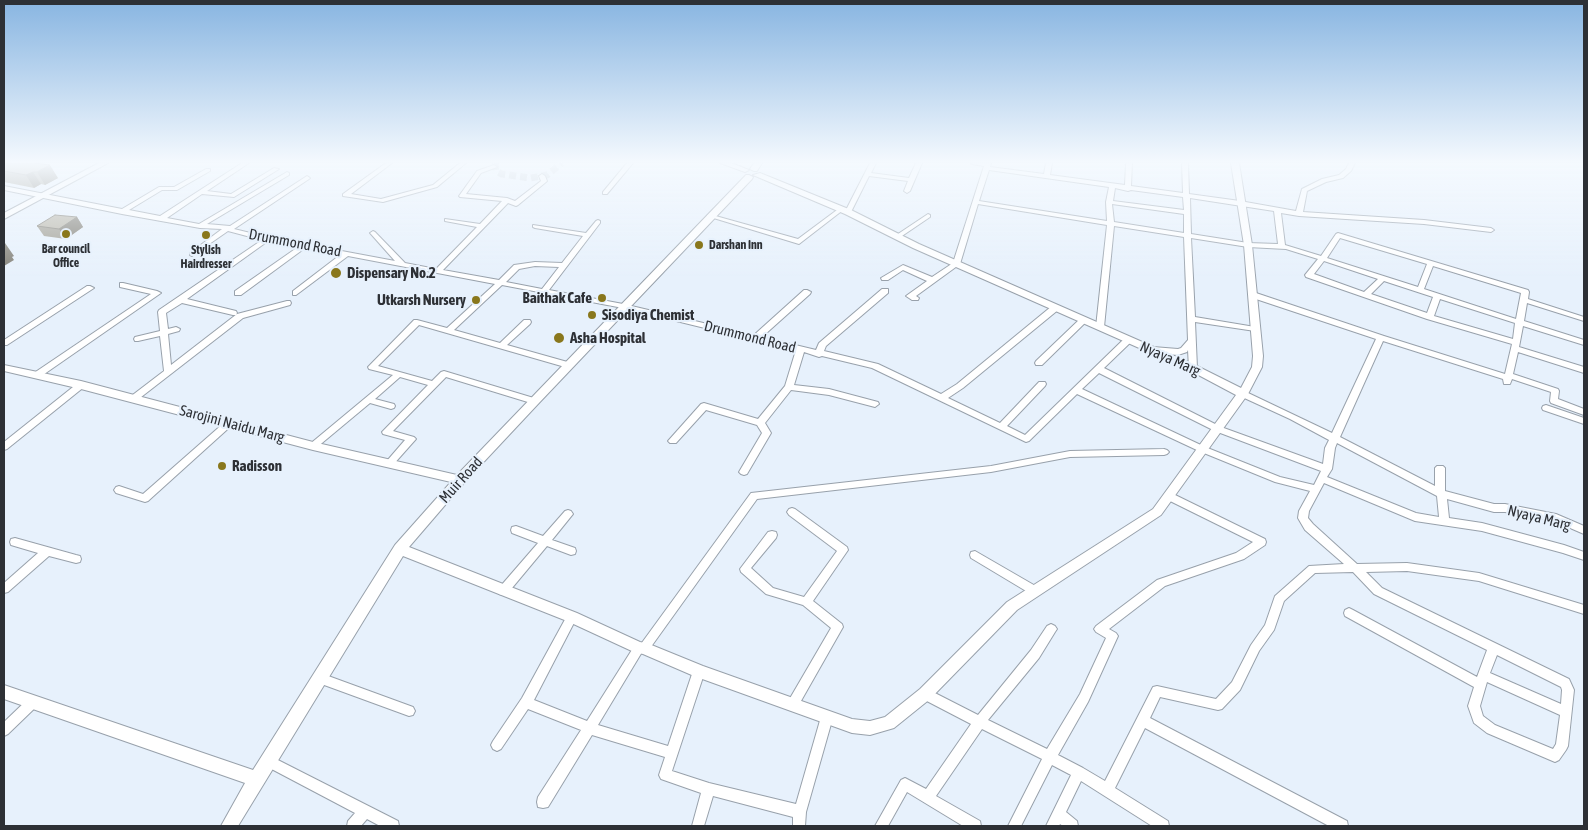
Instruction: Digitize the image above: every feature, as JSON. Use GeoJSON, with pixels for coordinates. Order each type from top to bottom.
{"type":"FeatureCollection","features":[{"type":"Feature","properties":{"kind":"street"},"geometry":{"type":"LineString","coordinates":[[4,216],[30,202]]}},
{"type":"Feature","properties":{"kind":"street","name":"Drummond Road"},"geometry":{"type":"LineString","coordinates":[[74,202],[160,219],[229,229],[267,239],[623,306],[800,350],[875,366],[1026,439],[1128,340]]}},
{"type":"Feature","properties":{"kind":"street"},"geometry":{"type":"LineString","coordinates":[[122,212],[139,202]]}},
{"type":"Feature","properties":{"kind":"street"},"geometry":{"type":"LineString","coordinates":[[160,219],[186,202]]}},
{"type":"Feature","properties":{"kind":"street"},"geometry":{"type":"LineString","coordinates":[[200,226],[241,202]]}},
{"type":"Feature","properties":{"kind":"street"},"geometry":{"type":"LineString","coordinates":[[192,254],[271,202]]}},
{"type":"Feature","properties":{"kind":"street"},"geometry":{"type":"LineString","coordinates":[[438,271],[505,202]]}},
{"type":"Feature","properties":{"kind":"street","name":"Muir Road"},"geometry":{"type":"LineString","coordinates":[[229,826],[400,549],[460,480],[724,202]]}},
{"type":"Feature","properties":{"kind":"street","name":"Nyaya Marg"},"geometry":{"type":"LineString","coordinates":[[825,202],[956,264],[1193,368],[1442,494],[1494,508],[1505,508],[1556,518],[1584,530]]}},
{"type":"Feature","properties":{"kind":"street"},"geometry":{"type":"LineString","coordinates":[[710,216],[799,242],[845,210],[850,202]]}},
{"type":"Feature","properties":{"kind":"street"},"geometry":{"type":"LineString","coordinates":[[915,298],[910,296],[956,264],[976,202],[1248,245],[1282,246],[1584,343]]}},
{"type":"Feature","properties":{"kind":"street"},"geometry":{"type":"LineString","coordinates":[[1100,327],[1110,224],[1108,202],[1186,212]]}},
{"type":"Feature","properties":{"kind":"street"},"geometry":{"type":"LineString","coordinates":[[1185,202],[1193,368]]}},
{"type":"Feature","properties":{"kind":"street"},"geometry":{"type":"LineString","coordinates":[[1222,202],[1299,214],[1424,222],[1491,230]]}},
{"type":"Feature","properties":{"kind":"street"},"geometry":{"type":"LineString","coordinates":[[1299,214],[1302,202]]}},
{"type":"Feature","properties":{"kind":"street"},"geometry":{"type":"LineString","coordinates":[[400,549],[572,617],[699,671],[852,726],[870,728],[889,723],[925,694],[1012,606],[1157,512],[1243,394],[1257,366],[1258,356],[1248,245],[1240,204]]}},
{"type":"Feature","properties":{"kind":"street"},"geometry":{"type":"LineString","coordinates":[[1277,210],[1282,246]]}},
{"type":"Feature","properties":{"kind":"street"},"geometry":{"type":"LineString","coordinates":[[897,237],[928,216]]}},
{"type":"Feature","properties":{"kind":"street"},"geometry":{"type":"LineString","coordinates":[[447,220],[482,226]]}},
{"type":"Feature","properties":{"kind":"street"},"geometry":{"type":"LineString","coordinates":[[544,291],[598,222]]}},
{"type":"Feature","properties":{"kind":"street"},"geometry":{"type":"LineString","coordinates":[[534,226],[588,235]]}},
{"type":"Feature","properties":{"kind":"street"},"geometry":{"type":"LineString","coordinates":[[374,233],[402,264]]}},
{"type":"Feature","properties":{"kind":"street"},"geometry":{"type":"LineString","coordinates":[[1508,378],[1515,345],[1520,322],[1524,300],[1526,292],[1338,235],[1309,275],[1515,345],[1584,370]]}},
{"type":"Feature","properties":{"kind":"street"},"geometry":{"type":"LineString","coordinates":[[168,372],[162,312],[267,239]]}},
{"type":"Feature","properties":{"kind":"street"},"geometry":{"type":"LineString","coordinates":[[238,293],[304,246]]}},
{"type":"Feature","properties":{"kind":"street"},"geometry":{"type":"LineString","coordinates":[[296,294],[346,254]]}},
{"type":"Feature","properties":{"kind":"street"},"geometry":{"type":"LineString","coordinates":[[1420,290],[1431,263]]}},
{"type":"Feature","properties":{"kind":"street"},"geometry":{"type":"LineString","coordinates":[[449,331],[518,267],[535,264],[564,265]]}},
{"type":"Feature","properties":{"kind":"street"},"geometry":{"type":"LineString","coordinates":[[885,278],[903,267],[932,280]]}},
{"type":"Feature","properties":{"kind":"street"},"geometry":{"type":"LineString","coordinates":[[1365,294],[1383,278]]}},
{"type":"Feature","properties":{"kind":"street"},"geometry":{"type":"LineString","coordinates":[[37,375],[157,293],[123,285]]}},
{"type":"Feature","properties":{"kind":"street"},"geometry":{"type":"LineString","coordinates":[[4,343],[90,288]]}},
{"type":"Feature","properties":{"kind":"street"},"geometry":{"type":"LineString","coordinates":[[819,354],[822,345],[885,291]]}},
{"type":"Feature","properties":{"kind":"street"},"geometry":{"type":"LineString","coordinates":[[754,338],[807,292]]}},
{"type":"Feature","properties":{"kind":"street"},"geometry":{"type":"LineString","coordinates":[[1253,295],[1508,378],[1556,390],[1554,402],[1584,412]]}},
{"type":"Feature","properties":{"kind":"street"},"geometry":{"type":"LineString","coordinates":[[1430,317],[1437,295]]}},
{"type":"Feature","properties":{"kind":"street"},"geometry":{"type":"LineString","coordinates":[[181,300],[233,313]]}},
{"type":"Feature","properties":{"kind":"street"},"geometry":{"type":"LineString","coordinates":[[1524,300],[1584,319]]}},
{"type":"Feature","properties":{"kind":"street"},"geometry":{"type":"LineString","coordinates":[[133,399],[240,316],[287,303]]}},
{"type":"Feature","properties":{"kind":"street"},"geometry":{"type":"LineString","coordinates":[[941,398],[960,386],[1055,308]]}},
{"type":"Feature","properties":{"kind":"street"},"geometry":{"type":"LineString","coordinates":[[1190,319],[1255,330]]}},
{"type":"Feature","properties":{"kind":"street"},"geometry":{"type":"LineString","coordinates":[[1039,363],[1084,320]]}},
{"type":"Feature","properties":{"kind":"street"},"geometry":{"type":"LineString","coordinates":[[434,384],[397,376],[372,367],[417,322],[568,365]]}},
{"type":"Feature","properties":{"kind":"street"},"geometry":{"type":"LineString","coordinates":[[501,346],[527,322]]}},
{"type":"Feature","properties":{"kind":"street"},"geometry":{"type":"LineString","coordinates":[[138,339],[176,329]]}},
{"type":"Feature","properties":{"kind":"street"},"geometry":{"type":"LineString","coordinates":[[1381,338],[1336,439],[1330,448],[1325,474],[1304,511],[1303,518],[1308,527],[1356,568],[1378,591],[1493,649],[1566,683],[1568,690],[1562,746],[1555,756],[1491,729],[1478,719],[1474,706],[1493,649]]}},
{"type":"Feature","properties":{"kind":"street"},"geometry":{"type":"LineString","coordinates":[[1150,350],[1178,352],[1184,350],[1192,341]]}},
{"type":"Feature","properties":{"kind":"street"},"geometry":{"type":"LineString","coordinates":[[760,423],[789,387],[800,350]]}},
{"type":"Feature","properties":{"kind":"street","name":"Sarojini Naidu Marg"},"geometry":{"type":"LineString","coordinates":[[4,368],[81,385],[313,446],[460,480]]}},
{"type":"Feature","properties":{"kind":"street"},"geometry":{"type":"LineString","coordinates":[[1098,369],[1218,429],[1325,474],[1415,517],[1482,527],[1564,548],[1584,556]]}},
{"type":"Feature","properties":{"kind":"street"},"geometry":{"type":"LineString","coordinates":[[389,464],[411,439],[386,432],[444,374],[534,401]]}},
{"type":"Feature","properties":{"kind":"street"},"geometry":{"type":"LineString","coordinates":[[313,446],[397,376]]}},
{"type":"Feature","properties":{"kind":"street"},"geometry":{"type":"LineString","coordinates":[[1001,427],[1042,384]]}},
{"type":"Feature","properties":{"kind":"street"},"geometry":{"type":"LineString","coordinates":[[4,447],[81,385]]}},
{"type":"Feature","properties":{"kind":"street"},"geometry":{"type":"LineString","coordinates":[[789,387],[829,392],[875,404]]}},
{"type":"Feature","properties":{"kind":"street"},"geometry":{"type":"LineString","coordinates":[[1076,390],[1202,449],[1278,480],[1317,489]]}},
{"type":"Feature","properties":{"kind":"street"},"geometry":{"type":"LineString","coordinates":[[368,400],[391,406]]}},
{"type":"Feature","properties":{"kind":"street"},"geometry":{"type":"LineString","coordinates":[[674,441],[704,406],[760,423],[767,433],[744,472]]}},
{"type":"Feature","properties":{"kind":"street"},"geometry":{"type":"LineString","coordinates":[[1546,408],[1584,421]]}},
{"type":"Feature","properties":{"kind":"street"},"geometry":{"type":"LineString","coordinates":[[118,490],[145,498],[228,424]]}},
{"type":"Feature","properties":{"kind":"street"},"geometry":{"type":"LineString","coordinates":[[543,802],[642,648],[754,496],[991,469],[1070,454],[1164,452]]}},
{"type":"Feature","properties":{"kind":"street"},"geometry":{"type":"LineString","coordinates":[[1440,468],[1440,492],[1442,494],[1444,521]]}},
{"type":"Feature","properties":{"kind":"street"},"geometry":{"type":"LineString","coordinates":[[1014,826],[1049,758],[1084,698],[1112,636],[1100,629],[1161,583],[1240,556],[1260,542],[1169,496]]}},
{"type":"Feature","properties":{"kind":"street"},"geometry":{"type":"LineString","coordinates":[[792,512],[843,550],[806,602]]}},
{"type":"Feature","properties":{"kind":"street"},"geometry":{"type":"LineString","coordinates":[[503,591],[568,514]]}},
{"type":"Feature","properties":{"kind":"street"},"geometry":{"type":"LineString","coordinates":[[516,530],[572,551]]}},
{"type":"Feature","properties":{"kind":"street"},"geometry":{"type":"LineString","coordinates":[[772,535],[745,569],[770,590],[806,602],[838,627],[792,704]]}},
{"type":"Feature","properties":{"kind":"street"},"geometry":{"type":"LineString","coordinates":[[15,542],[76,559]]}},
{"type":"Feature","properties":{"kind":"street"},"geometry":{"type":"LineString","coordinates":[[4,589],[47,552]]}},
{"type":"Feature","properties":{"kind":"street"},"geometry":{"type":"LineString","coordinates":[[975,555],[1035,591]]}},
{"type":"Feature","properties":{"kind":"street"},"geometry":{"type":"LineString","coordinates":[[1107,790],[1156,691],[1218,705],[1236,686],[1255,648],[1270,627],[1279,600],[1313,569],[1407,567],[1479,577],[1584,609]]}},
{"type":"Feature","properties":{"kind":"street"},"geometry":{"type":"LineString","coordinates":[[1350,614],[1482,680],[1566,712]]}},
{"type":"Feature","properties":{"kind":"street"},"geometry":{"type":"LineString","coordinates":[[497,745],[526,702],[572,617]]}},
{"type":"Feature","properties":{"kind":"street"},"geometry":{"type":"LineString","coordinates":[[928,797],[980,720],[1035,654],[1051,629]]}},
{"type":"Feature","properties":{"kind":"street"},"geometry":{"type":"LineString","coordinates":[[699,671],[665,775],[708,789],[800,812]]}},
{"type":"Feature","properties":{"kind":"street"},"geometry":{"type":"LineString","coordinates":[[320,678],[409,711]]}},
{"type":"Feature","properties":{"kind":"street"},"geometry":{"type":"LineString","coordinates":[[4,692],[257,779]]}},
{"type":"Feature","properties":{"kind":"street"},"geometry":{"type":"LineString","coordinates":[[925,694],[980,720],[1049,758],[1079,772],[1163,826]]}},
{"type":"Feature","properties":{"kind":"street"},"geometry":{"type":"LineString","coordinates":[[526,702],[589,728],[672,753]]}},
{"type":"Feature","properties":{"kind":"street"},"geometry":{"type":"LineString","coordinates":[[4,730],[32,703]]}},
{"type":"Feature","properties":{"kind":"street"},"geometry":{"type":"LineString","coordinates":[[799,826],[800,812],[827,717]]}},
{"type":"Feature","properties":{"kind":"street"},"geometry":{"type":"LineString","coordinates":[[1142,720],[1342,826]]}},
{"type":"Feature","properties":{"kind":"street"},"geometry":{"type":"LineString","coordinates":[[268,762],[393,826]]}},
{"type":"Feature","properties":{"kind":"street"},"geometry":{"type":"LineString","coordinates":[[1052,826],[1079,772]]}},
{"type":"Feature","properties":{"kind":"street"},"geometry":{"type":"LineString","coordinates":[[881,826],[905,784],[975,826]]}},
{"type":"Feature","properties":{"kind":"street"},"geometry":{"type":"LineString","coordinates":[[698,826],[708,789]]}},
{"type":"Feature","properties":{"kind":"street"},"geometry":{"type":"LineString","coordinates":[[353,826],[365,812]]}},
{"type":"Feature","properties":{"kind":"street"},"geometry":{"type":"LineString","coordinates":[[1058,813],[1072,826]]}},
{"type":"Feature","properties":{"kind":"building"},"geometry":{"type":"Polygon","coordinates":[[[55,215],[77,217],[59,229],[37,226],[55,215]]]}},
{"type":"Feature","properties":{"kind":"place","name":"Bar council Office"},"geometry":{"type":"Point","coordinates":[66,234]}},
{"type":"Feature","properties":{"kind":"place","name":"Stylish Hairdresser"},"geometry":{"type":"Point","coordinates":[206,235]}},
{"type":"Feature","properties":{"kind":"place","name":"Darshan Inn"},"geometry":{"type":"Point","coordinates":[699,245]}},
{"type":"Feature","properties":{"kind":"place","name":"Dispensary No.2"},"geometry":{"type":"Point","coordinates":[336,273]}},
{"type":"Feature","properties":{"kind":"place","name":"Baithak Cafe"},"geometry":{"type":"Point","coordinates":[602,298]}},
{"type":"Feature","properties":{"kind":"place","name":"Utkarsh Nursery"},"geometry":{"type":"Point","coordinates":[476,300]}},
{"type":"Feature","properties":{"kind":"place","name":"Sisodiya Chemist"},"geometry":{"type":"Point","coordinates":[592,315]}},
{"type":"Feature","properties":{"kind":"place","name":"Asha Hospital"},"geometry":{"type":"Point","coordinates":[559,338]}},
{"type":"Feature","properties":{"kind":"place","name":"Radisson"},"geometry":{"type":"Point","coordinates":[222,466]}}]}
